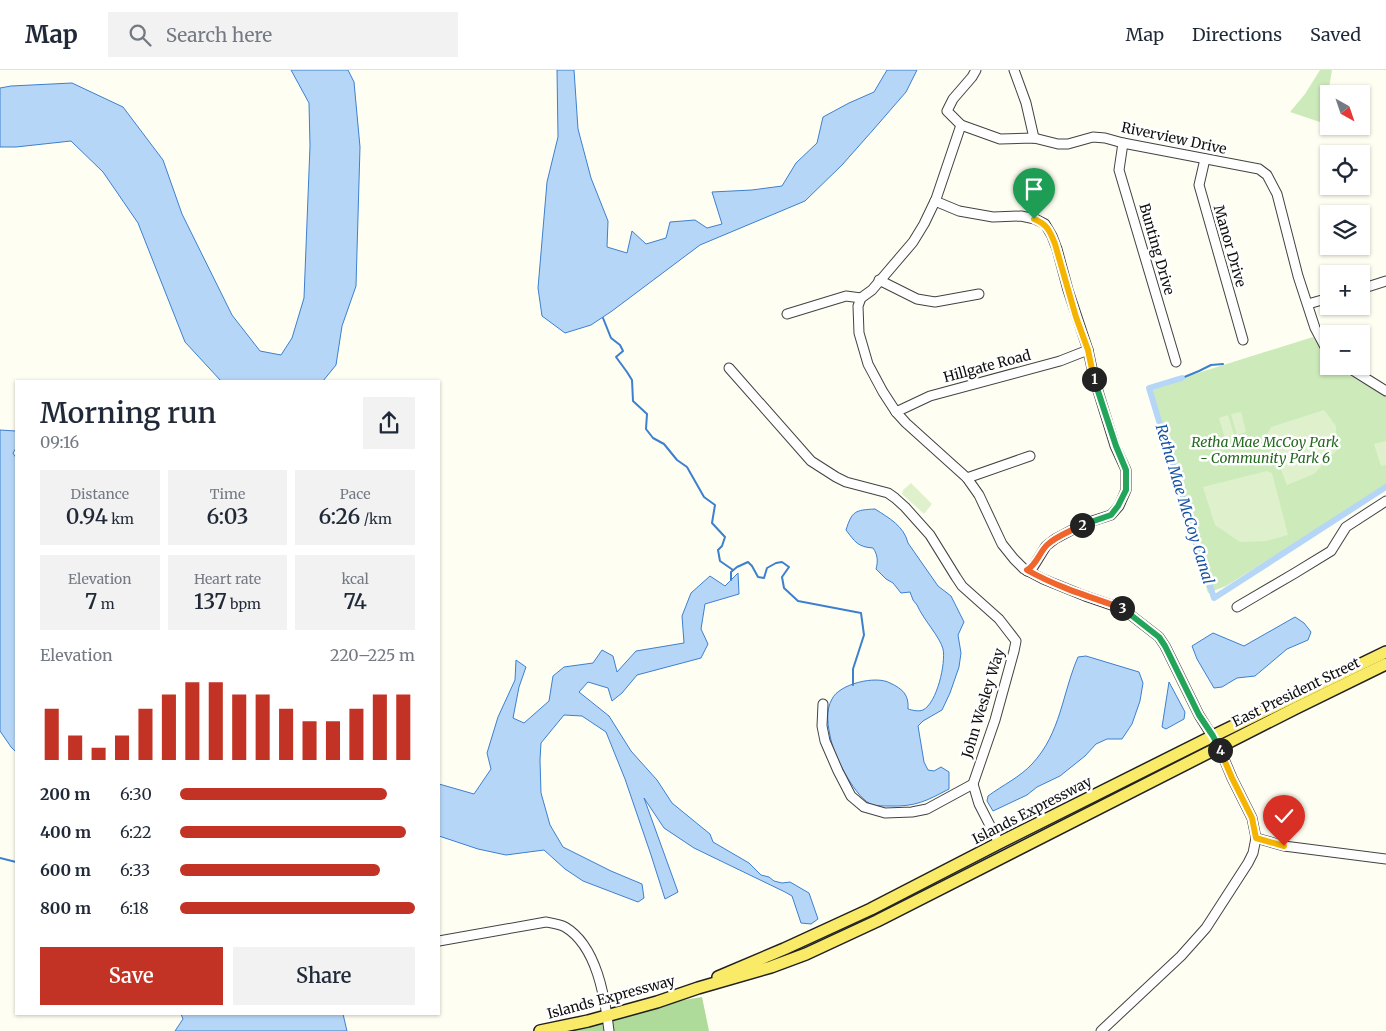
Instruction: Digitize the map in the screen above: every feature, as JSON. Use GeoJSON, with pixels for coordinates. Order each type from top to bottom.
{"type":"FeatureCollection","features":[{"type":"Feature","properties":{"kind":"main road","name":"Islands Expressway"},"geometry":{"type":"LineString","coordinates":[[690,991],[715,978],[871,909],[1213,736],[1386,652]]}},
{"type":"Feature","properties":{"kind":"main road","name":"East President Street"},"geometry":{"type":"LineString","coordinates":[[1219,746],[1386,664]]}},
{"type":"Feature","properties":{"kind":"main road","name":"Islands Expressway"},"geometry":{"type":"LineString","coordinates":[[540,1031],[588,1021],[657,1002],[771,967],[806,954],[877,921],[1219,746]]}},
{"type":"Feature","properties":{"kind":"street"},"geometry":{"type":"LineString","coordinates":[[976,70],[953,99],[947,111],[961,125],[935,201],[913,242],[872,290],[861,298],[858,306],[859,333],[868,364],[896,412],[967,478],[982,500],[1002,544],[1024,569],[1043,580],[1123,608],[1159,637],[1199,715],[1219,746],[1232,778],[1252,818],[1256,838],[1253,853],[1206,928],[1180,956],[1100,1031]]}},
{"type":"Feature","properties":{"kind":"street"},"geometry":{"type":"LineString","coordinates":[[1014,70],[1026,103],[1034,138]]}},
{"type":"Feature","properties":{"kind":"street","name":"Riverview Drive"},"geometry":{"type":"LineString","coordinates":[[961,125],[1000,139],[1034,138],[1068,144],[1093,137],[1105,138],[1259,169],[1267,175],[1277,194],[1298,276],[1315,328],[1320,337]]}},
{"type":"Feature","properties":{"kind":"street","name":"Bunting Drive"},"geometry":{"type":"LineString","coordinates":[[1123,143],[1119,170],[1176,362]]}},
{"type":"Feature","properties":{"kind":"street","name":"Manor Drive"},"geometry":{"type":"LineString","coordinates":[[1205,159],[1199,185],[1243,340]]}},
{"type":"Feature","properties":{"kind":"street"},"geometry":{"type":"LineString","coordinates":[[935,201],[959,211],[973,214],[993,217],[1021,216],[1035,219],[1045,224],[1057,249],[1068,290],[1088,350],[1094,378],[1116,446],[1126,470],[1126,490],[1111,515],[1083,524],[1055,539],[1046,546],[1033,567],[1027,570]]}},
{"type":"Feature","properties":{"kind":"street"},"geometry":{"type":"LineString","coordinates":[[879,280],[917,299],[935,302],[979,294]]}},
{"type":"Feature","properties":{"kind":"street"},"geometry":{"type":"LineString","coordinates":[[1370,286],[1386,281]]}},
{"type":"Feature","properties":{"kind":"street"},"geometry":{"type":"LineString","coordinates":[[787,314],[846,296],[861,298]]}},
{"type":"Feature","properties":{"kind":"street"},"geometry":{"type":"LineString","coordinates":[[1308,304],[1320,301]]}},
{"type":"Feature","properties":{"kind":"street","name":"Hillgate Road"},"geometry":{"type":"LineString","coordinates":[[896,412],[930,396],[1060,361],[1088,350]]}},
{"type":"Feature","properties":{"kind":"street","name":"John Wesley Way"},"geometry":{"type":"LineString","coordinates":[[729,368],[811,462],[846,482],[888,493],[906,507],[930,535],[962,586],[999,619],[1016,641],[994,720],[973,784]]}},
{"type":"Feature","properties":{"kind":"street"},"geometry":{"type":"LineString","coordinates":[[1360,375],[1386,391]]}},
{"type":"Feature","properties":{"kind":"street"},"geometry":{"type":"LineString","coordinates":[[967,478],[1030,456]]}},
{"type":"Feature","properties":{"kind":"street"},"geometry":{"type":"LineString","coordinates":[[1237,607],[1331,551],[1346,527],[1386,501]]}},
{"type":"Feature","properties":{"kind":"street"},"geometry":{"type":"LineString","coordinates":[[823,704],[822,726],[825,741],[851,796],[864,807],[886,813],[912,812],[927,809],[973,784],[979,804],[999,843]]}},
{"type":"Feature","properties":{"kind":"street"},"geometry":{"type":"LineString","coordinates":[[1256,838],[1284,846],[1386,859]]}},
{"type":"Feature","properties":{"kind":"street"},"geometry":{"type":"LineString","coordinates":[[440,942],[546,922],[563,926],[575,935],[593,962],[600,983],[609,1031]]}},
{"type":"Feature","properties":{"kind":"green space"},"geometry":{"type":"Polygon","coordinates":[[[1320,70],[1332,70],[1329,85],[1320,85],[1320,122],[1290,112],[1305,94],[1320,70]]]}},
{"type":"Feature","properties":{"kind":"green space","name":"Retha Mae McCoy Park - Community Park 6"},"geometry":{"type":"Polygon","coordinates":[[[1313,337],[1320,345],[1320,375],[1349,375],[1386,396],[1386,487],[1226,586],[1208,593],[1147,389],[1313,337]]]}},
{"type":"Feature","properties":{"kind":"green space"},"geometry":{"type":"Polygon","coordinates":[[[1324,410],[1336,426],[1336,451],[1314,474],[1287,485],[1267,435],[1271,427],[1324,410]]]}},
{"type":"Feature","properties":{"kind":"green space"},"geometry":{"type":"Polygon","coordinates":[[[1241,412],[1246,432],[1237,435],[1231,414],[1241,412]]]}},
{"type":"Feature","properties":{"kind":"green space"},"geometry":{"type":"Polygon","coordinates":[[[1228,415],[1234,435],[1225,438],[1219,418],[1228,415]]]}},
{"type":"Feature","properties":{"kind":"green space"},"geometry":{"type":"Polygon","coordinates":[[[1386,441],[1386,465],[1381,466],[1374,444],[1386,441]]]}},
{"type":"Feature","properties":{"kind":"green space"},"geometry":{"type":"Polygon","coordinates":[[[1267,471],[1272,473],[1288,535],[1266,541],[1240,542],[1215,525],[1203,487],[1267,471]]]}},
{"type":"Feature","properties":{"kind":"green space"},"geometry":{"type":"Polygon","coordinates":[[[911,483],[932,504],[924,514],[902,494],[903,490],[911,483]]]}},
{"type":"Feature","properties":{"kind":"green space"},"geometry":{"type":"Polygon","coordinates":[[[702,997],[709,1031],[548,1031],[648,1006],[702,997]]]}},
{"type":"Feature","properties":{"kind":"water"},"geometry":{"type":"Polygon","coordinates":[[[291,70],[348,70],[354,82],[360,147],[356,286],[342,326],[336,365],[324,380],[220,380],[185,342],[138,223],[103,172],[71,141],[0,147],[0,88],[72,83],[123,107],[163,160],[182,214],[232,315],[260,351],[281,355],[292,338],[304,298],[310,146],[309,103],[291,70]]]}},
{"type":"Feature","properties":{"kind":"water"},"geometry":{"type":"Polygon","coordinates":[[[557,70],[574,70],[578,129],[591,178],[608,221],[607,247],[627,253],[632,231],[646,244],[666,238],[670,222],[695,220],[707,228],[722,224],[712,192],[782,186],[796,163],[817,143],[823,117],[874,92],[887,70],[917,70],[906,92],[842,165],[805,201],[700,245],[591,325],[565,333],[542,316],[538,288],[547,182],[558,137],[557,70]]]}},
{"type":"Feature","properties":{"kind":"water"},"geometry":{"type":"Polygon","coordinates":[[[0,430],[15,431],[15,450],[13,453],[15,456],[15,751],[0,731],[0,430]]]}},
{"type":"Feature","properties":{"kind":"water"},"geometry":{"type":"Polygon","coordinates":[[[875,509],[891,519],[903,532],[908,543],[938,586],[951,596],[964,622],[958,635],[961,653],[959,667],[950,693],[942,710],[918,726],[924,762],[928,770],[934,771],[941,767],[949,772],[949,789],[927,800],[898,806],[873,805],[866,801],[853,787],[837,757],[828,724],[828,709],[832,699],[842,689],[850,685],[876,680],[895,685],[906,696],[908,709],[921,711],[928,706],[932,699],[942,673],[943,649],[910,592],[901,593],[893,583],[886,579],[876,569],[877,558],[873,548],[857,543],[846,530],[850,519],[855,513],[875,509]]]}},
{"type":"Feature","properties":{"kind":"water"},"geometry":{"type":"Polygon","coordinates":[[[738,573],[739,594],[705,604],[701,629],[708,644],[701,658],[637,675],[622,693],[612,701],[608,688],[588,682],[579,692],[609,716],[631,751],[657,780],[672,803],[710,834],[713,842],[749,863],[761,875],[782,883],[790,882],[809,893],[818,919],[811,924],[801,923],[792,896],[694,848],[664,828],[644,798],[678,892],[665,899],[625,779],[606,732],[582,716],[564,715],[541,743],[541,793],[550,825],[563,847],[642,884],[644,898],[638,902],[583,881],[565,869],[544,850],[506,855],[478,849],[440,836],[440,784],[474,794],[491,769],[487,753],[498,717],[515,680],[516,660],[526,667],[519,687],[513,718],[524,723],[549,701],[553,676],[564,667],[593,663],[602,650],[613,656],[617,672],[636,651],[684,643],[682,616],[691,593],[710,576],[725,586],[738,573]]]}},
{"type":"Feature","properties":{"kind":"water"},"geometry":{"type":"Polygon","coordinates":[[[1295,617],[1304,623],[1311,632],[1308,640],[1287,649],[1255,676],[1237,678],[1222,687],[1214,688],[1197,659],[1192,646],[1213,633],[1244,646],[1295,617]]]}},
{"type":"Feature","properties":{"kind":"water"},"geometry":{"type":"Polygon","coordinates":[[[1086,656],[1139,672],[1143,683],[1140,701],[1132,724],[1122,739],[1107,739],[1096,744],[1085,756],[1060,776],[1037,787],[1027,795],[993,811],[987,801],[988,796],[1022,773],[1042,752],[1060,713],[1078,657],[1086,656]]]}},
{"type":"Feature","properties":{"kind":"water"},"geometry":{"type":"Polygon","coordinates":[[[1169,682],[1185,712],[1184,719],[1166,729],[1162,727],[1169,682]]]}},
{"type":"Feature","properties":{"kind":"water"},"geometry":{"type":"Polygon","coordinates":[[[181,1015],[343,1015],[347,1031],[175,1031],[183,1019],[181,1015]]]}},
{"type":"Feature","properties":{"kind":"waterway"},"geometry":{"type":"LineString","coordinates":[[603,318],[611,338],[620,345],[623,351],[616,357],[632,380],[633,401],[647,414],[646,429],[653,438],[664,444],[677,460],[687,467],[704,497],[715,505],[712,523],[725,537],[722,546],[718,550],[720,561],[733,570]]}},
{"type":"Feature","properties":{"kind":"waterway"},"geometry":{"type":"LineString","coordinates":[[1182,378],[1211,365],[1223,364]]}},
{"type":"Feature","properties":{"kind":"waterway","name":"Retha Mae McCoy Canal"},"geometry":{"type":"LineString","coordinates":[[1182,378],[1149,388],[1214,598],[1386,487]]}},
{"type":"Feature","properties":{"kind":"waterway"},"geometry":{"type":"LineString","coordinates":[[731,580],[731,572],[748,562],[758,577],[764,578],[767,568],[782,562],[789,567],[782,577],[784,588],[798,601],[861,613],[864,635],[853,669],[853,685]]}},
{"type":"Feature","properties":{"kind":"waterway"},"geometry":{"type":"LineString","coordinates":[[0,858],[15,862]]}},
{"type":"Feature","properties":{"kind":"route"},"geometry":{"type":"LineString","coordinates":[[1034,219],[1045,224],[1057,249],[1076,317],[1088,350],[1094,378],[1116,446],[1126,470],[1126,490],[1111,515],[1083,524],[1055,539],[1046,546],[1033,567],[1027,570],[1043,580],[1123,608],[1159,637],[1199,715],[1219,746],[1232,778],[1252,818],[1256,838],[1284,846]]}}]}
